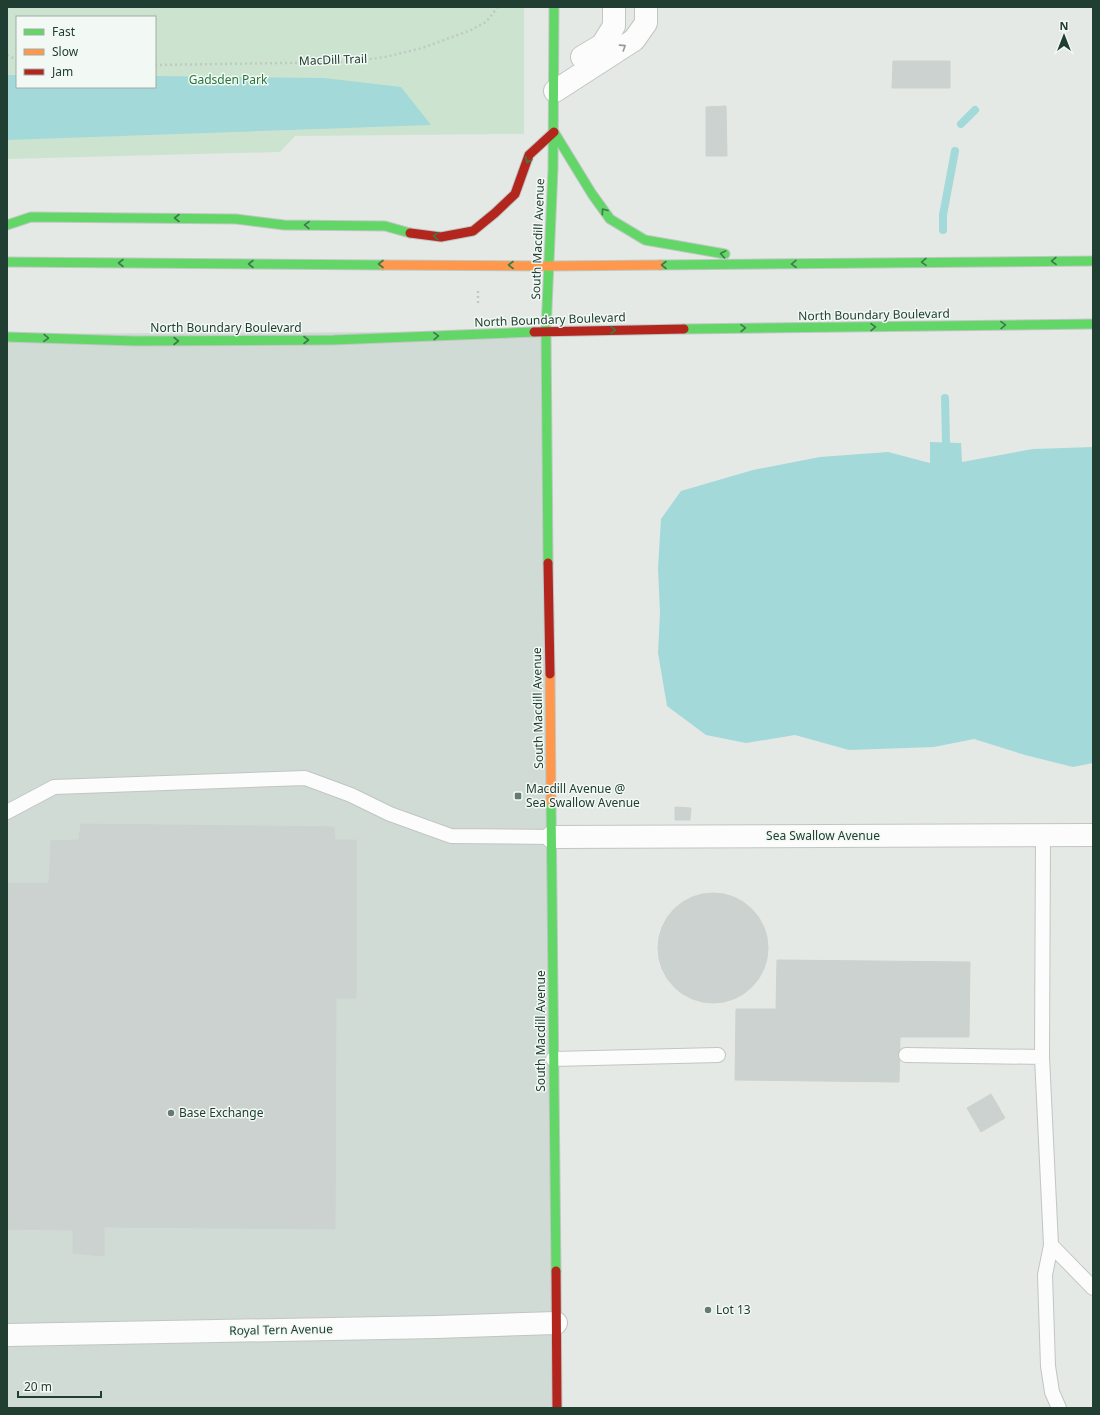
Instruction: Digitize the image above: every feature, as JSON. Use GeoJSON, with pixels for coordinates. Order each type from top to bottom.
{"type":"FeatureCollection","features":[{"type":"Feature","properties":{"kind":"main road","name":"South Macdill Avenue"},"geometry":{"type":"LineString","coordinates":[[554,7],[554,132],[550,266],[546,331],[557,1408]]}},
{"type":"Feature","properties":{"kind":"main road"},"geometry":{"type":"LineString","coordinates":[[7,225],[31,217],[236,219],[284,225],[386,226],[412,234],[441,238],[473,231],[495,214],[514,194],[529,155],[554,132],[592,194],[610,219],[645,240],[775,264]]}},
{"type":"Feature","properties":{"kind":"main road"},"geometry":{"type":"LineString","coordinates":[[7,262],[550,266],[1093,261]]}},
{"type":"Feature","properties":{"kind":"main road","name":"North Boundary Boulevard"},"geometry":{"type":"LineString","coordinates":[[7,337],[135,341],[325,340],[546,331],[1093,324]]}},
{"type":"Feature","properties":{"kind":"street"},"geometry":{"type":"LineString","coordinates":[[555,83],[602,45],[614,26],[614,7]]}},
{"type":"Feature","properties":{"kind":"street"},"geometry":{"type":"LineString","coordinates":[[555,83],[634,40],[646,23],[646,7]]}},
{"type":"Feature","properties":{"kind":"street","name":"Sea Swallow Avenue"},"geometry":{"type":"LineString","coordinates":[[552,837],[1093,835]]}},
{"type":"Feature","properties":{"kind":"street","name":"Royal Tern Avenue"},"geometry":{"type":"LineString","coordinates":[[7,1336],[556,1323]]}},
{"type":"Feature","properties":{"kind":"lane"},"geometry":{"type":"LineString","coordinates":[[7,812],[54,787],[305,778],[351,795],[390,814],[451,836],[552,837]]}},
{"type":"Feature","properties":{"kind":"lane"},"geometry":{"type":"LineString","coordinates":[[1043,836],[1042,1057],[1051,1245],[1045,1275],[1048,1366],[1052,1392],[1059,1408]]}},
{"type":"Feature","properties":{"kind":"lane"},"geometry":{"type":"LineString","coordinates":[[554,1059],[718,1056]]}},
{"type":"Feature","properties":{"kind":"lane"},"geometry":{"type":"LineString","coordinates":[[906,1056],[1042,1057]]}},
{"type":"Feature","properties":{"kind":"lane"},"geometry":{"type":"LineString","coordinates":[[1051,1245],[1093,1288]]}},
{"type":"Feature","properties":{"kind":"path","name":"MacDill Trail"},"geometry":{"type":"LineString","coordinates":[[156,65],[349,62],[385,57],[422,48],[471,30],[486,22],[498,7]]}},
{"type":"Feature","properties":{"kind":"path"},"geometry":{"type":"LineString","coordinates":[[7,55],[16,60]]}},
{"type":"Feature","properties":{"kind":"path"},"geometry":{"type":"LineString","coordinates":[[478,286],[478,303]]}},
{"type":"Feature","properties":{"kind":"shaded area"},"geometry":{"type":"Polygon","coordinates":[[[546,331],[557,1408],[7,1408],[7,334],[546,331]]]}},
{"type":"Feature","properties":{"kind":"green space","name":"Gadsden Park"},"geometry":{"type":"Polygon","coordinates":[[[7,7],[524,7],[524,134],[295,136],[280,152],[7,159],[7,7]]]}},
{"type":"Feature","properties":{"kind":"water"},"geometry":{"type":"Polygon","coordinates":[[[7,75],[16,75],[16,88],[156,88],[156,76],[324,78],[401,87],[431,125],[7,140],[7,75]]]}},
{"type":"Feature","properties":{"kind":"water"},"geometry":{"type":"Polygon","coordinates":[[[930,442],[961,443],[962,462],[1033,449],[1093,447],[1093,763],[1073,767],[1025,755],[974,739],[934,747],[849,750],[795,735],[746,743],[706,735],[667,706],[658,653],[660,613],[658,568],[661,519],[681,491],[753,470],[820,457],[888,452],[930,463],[930,442]]]}},
{"type":"Feature","properties":{"kind":"building"},"geometry":{"type":"Polygon","coordinates":[[[893,61],[950,61],[950,88],[892,88],[893,61]]]}},
{"type":"Feature","properties":{"kind":"building"},"geometry":{"type":"Polygon","coordinates":[[[726,106],[727,156],[706,156],[706,107],[726,106]]]}},
{"type":"Feature","properties":{"kind":"building"},"geometry":{"type":"Polygon","coordinates":[[[675,807],[691,808],[690,820],[675,820],[675,807]]]}},
{"type":"Feature","properties":{"kind":"building","name":"Base Exchange"},"geometry":{"type":"Polygon","coordinates":[[[81,824],[334,827],[335,840],[356,840],[356,998],[336,998],[335,1229],[104,1227],[104,1256],[73,1253],[73,1230],[7,1229],[7,883],[49,883],[51,841],[79,840],[81,824]]]}},
{"type":"Feature","properties":{"kind":"building"},"geometry":{"type":"Polygon","coordinates":[[[713,893],[734,897],[744,902],[752,909],[759,917],[764,927],[768,948],[764,969],[759,979],[752,987],[744,994],[734,999],[713,1003],[692,999],[682,994],[674,987],[667,979],[662,969],[658,948],[662,927],[667,917],[674,909],[682,902],[692,897],[713,893]]]}},
{"type":"Feature","properties":{"kind":"building"},"geometry":{"type":"Polygon","coordinates":[[[777,960],[970,962],[969,1037],[900,1037],[899,1082],[735,1080],[736,1009],[776,1009],[777,960]]]}},
{"type":"Feature","properties":{"kind":"building"},"geometry":{"type":"Polygon","coordinates":[[[991,1094],[1005,1118],[981,1132],[967,1108],[991,1094]]]}},
{"type":"Feature","properties":{"kind":"waterway"},"geometry":{"type":"LineString","coordinates":[[961,124],[975,110]]}},
{"type":"Feature","properties":{"kind":"waterway"},"geometry":{"type":"LineString","coordinates":[[943,230],[943,215],[955,151]]}},
{"type":"Feature","properties":{"kind":"waterway"},"geometry":{"type":"LineString","coordinates":[[945,398],[946,442]]}},
{"type":"Feature","properties":{"kind":"traffic: fast"},"geometry":{"type":"LineString","coordinates":[[548,563],[546,331],[553,169],[554,7]]}},
{"type":"Feature","properties":{"kind":"traffic: fast"},"geometry":{"type":"LineString","coordinates":[[554,132],[592,194],[610,219],[645,240],[725,254]]}},
{"type":"Feature","properties":{"kind":"traffic: fast"},"geometry":{"type":"LineString","coordinates":[[7,225],[31,217],[236,219],[284,225],[385,226],[410,233]]}},
{"type":"Feature","properties":{"kind":"traffic: fast"},"geometry":{"type":"LineString","coordinates":[[660,265],[1093,261]]}},
{"type":"Feature","properties":{"kind":"traffic: fast"},"geometry":{"type":"LineString","coordinates":[[7,262],[383,265]]}},
{"type":"Feature","properties":{"kind":"traffic: fast"},"geometry":{"type":"LineString","coordinates":[[684,329],[1093,324]]}},
{"type":"Feature","properties":{"kind":"traffic: fast"},"geometry":{"type":"LineString","coordinates":[[7,337],[135,341],[333,340],[534,332]]}},
{"type":"Feature","properties":{"kind":"traffic: fast"},"geometry":{"type":"LineString","coordinates":[[551,802],[556,1271]]}},
{"type":"Feature","properties":{"kind":"traffic: slow"},"geometry":{"type":"LineString","coordinates":[[383,265],[660,265]]}},
{"type":"Feature","properties":{"kind":"traffic: slow"},"geometry":{"type":"LineString","coordinates":[[550,674],[551,802]]}},
{"type":"Feature","properties":{"kind":"traffic: jam"},"geometry":{"type":"LineString","coordinates":[[410,233],[441,237],[473,231],[515,194],[529,155],[554,132]]}},
{"type":"Feature","properties":{"kind":"traffic: jam"},"geometry":{"type":"LineString","coordinates":[[534,332],[684,329]]}},
{"type":"Feature","properties":{"kind":"traffic: jam"},"geometry":{"type":"LineString","coordinates":[[548,563],[550,674]]}},
{"type":"Feature","properties":{"kind":"traffic: jam"},"geometry":{"type":"LineString","coordinates":[[556,1271],[557,1408]]}},
{"type":"Feature","properties":{"kind":"place","name":"Macdill Avenue @ Sea Swallow Avenue"},"geometry":{"type":"Point","coordinates":[518,796]}},
{"type":"Feature","properties":{"kind":"place","name":"Base Exchange"},"geometry":{"type":"Point","coordinates":[171,1113]}},
{"type":"Feature","properties":{"kind":"place","name":"Lot 13"},"geometry":{"type":"Point","coordinates":[708,1310]}}]}
